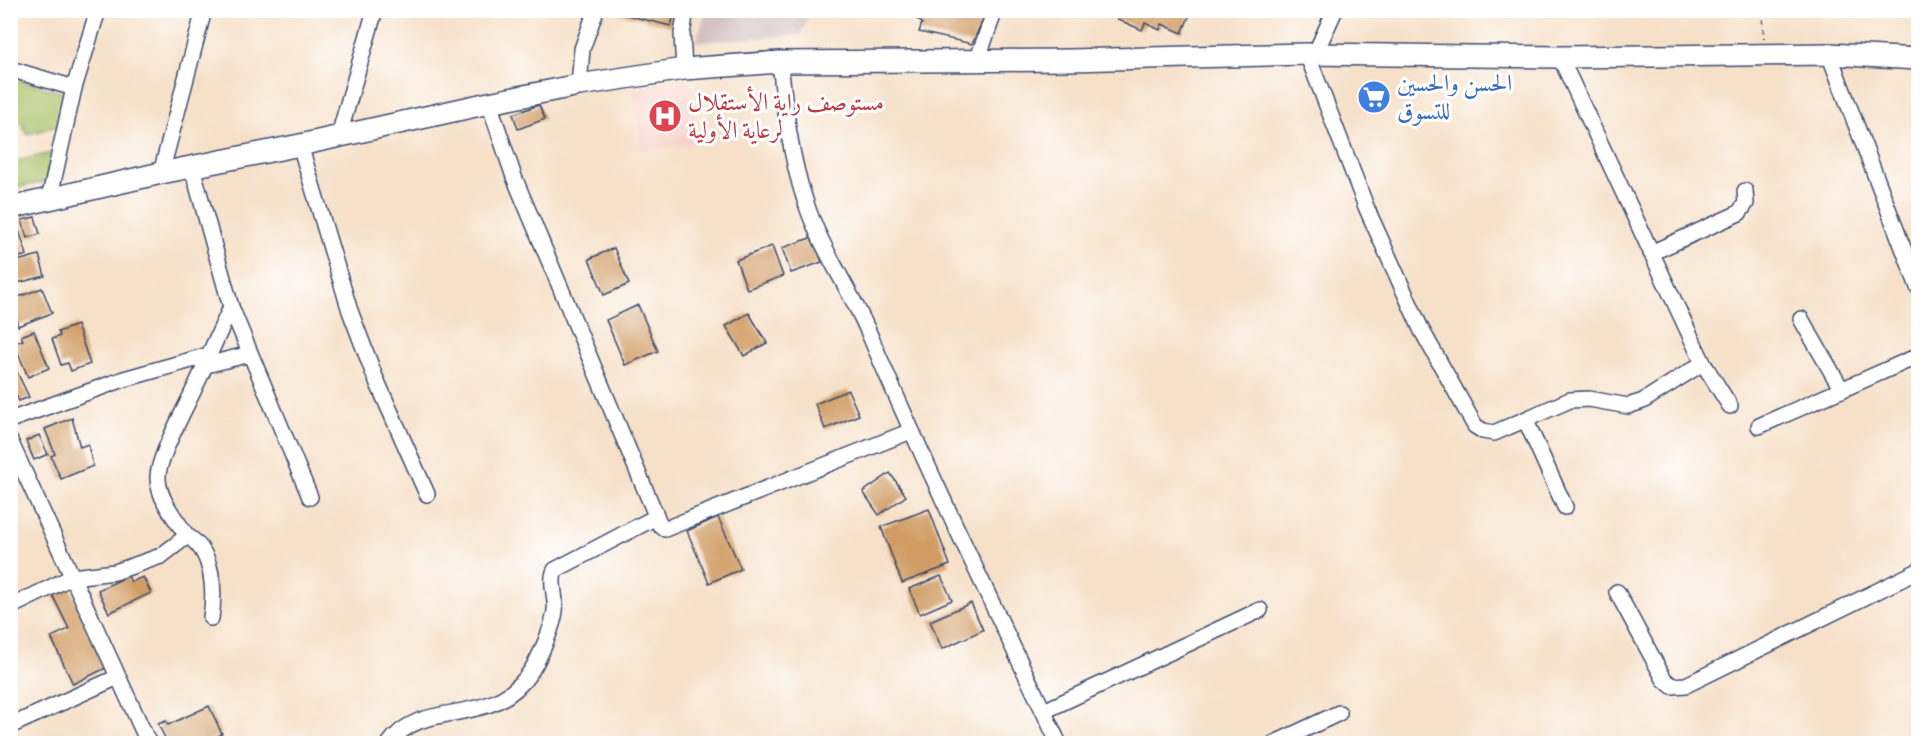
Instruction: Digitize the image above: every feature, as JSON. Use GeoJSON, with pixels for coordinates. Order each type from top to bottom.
{"type":"FeatureCollection","features":[{"type":"Feature","properties":{"kind":"main road"},"geometry":{"type":"LineString","coordinates":[[10,208],[161,173],[489,103],[579,85],[684,69],[780,62],[977,61],[1311,54],[1560,57],[1829,54],[1918,59]]}},
{"type":"Feature","properties":{"kind":"street"},"geometry":{"type":"LineString","coordinates":[[49,200],[74,88],[98,10]]}},
{"type":"Feature","properties":{"kind":"street"},"geometry":{"type":"LineString","coordinates":[[161,173],[204,10]]}},
{"type":"Feature","properties":{"kind":"street"},"geometry":{"type":"LineString","coordinates":[[339,135],[375,10]]}},
{"type":"Feature","properties":{"kind":"street"},"geometry":{"type":"LineString","coordinates":[[579,85],[582,50],[596,10]]}},
{"type":"Feature","properties":{"kind":"street"},"geometry":{"type":"LineString","coordinates":[[684,69],[682,34],[686,10]]}},
{"type":"Feature","properties":{"kind":"street"},"geometry":{"type":"LineString","coordinates":[[977,61],[995,10]]}},
{"type":"Feature","properties":{"kind":"street"},"geometry":{"type":"LineString","coordinates":[[1335,10],[1311,54],[1367,210],[1421,329],[1475,426],[1483,432],[1494,433],[1570,400],[1589,399],[1628,406],[1643,401],[1703,363]]}},
{"type":"Feature","properties":{"kind":"street"},"geometry":{"type":"LineString","coordinates":[[1829,54],[1918,287]]}},
{"type":"Feature","properties":{"kind":"street"},"geometry":{"type":"LineString","coordinates":[[1560,57],[1703,363],[1730,406]]}},
{"type":"Feature","properties":{"kind":"street"},"geometry":{"type":"LineString","coordinates":[[780,62],[785,112],[805,200],[859,311],[911,431],[1059,744]]}},
{"type":"Feature","properties":{"kind":"street"},"geometry":{"type":"LineString","coordinates":[[10,69],[74,88]]}},
{"type":"Feature","properties":{"kind":"street"},"geometry":{"type":"LineString","coordinates":[[489,103],[514,177],[656,517],[665,530],[911,431]]}},
{"type":"Feature","properties":{"kind":"street"},"geometry":{"type":"LineString","coordinates":[[300,145],[350,311],[375,377],[427,494]]}},
{"type":"Feature","properties":{"kind":"street"},"geometry":{"type":"LineString","coordinates":[[192,167],[231,307],[310,497]]}},
{"type":"Feature","properties":{"kind":"street"},"geometry":{"type":"LineString","coordinates":[[1652,253],[1739,213],[1746,203],[1745,191]]}},
{"type":"Feature","properties":{"kind":"street"},"geometry":{"type":"LineString","coordinates":[[212,618],[214,598],[205,554],[187,536],[161,495],[158,465],[231,307]]}},
{"type":"Feature","properties":{"kind":"street"},"geometry":{"type":"LineString","coordinates":[[1802,320],[1842,390]]}},
{"type":"Feature","properties":{"kind":"street"},"geometry":{"type":"LineString","coordinates":[[10,420],[124,379],[207,360],[250,354]]}},
{"type":"Feature","properties":{"kind":"street"},"geometry":{"type":"LineString","coordinates":[[1759,426],[1918,356]]}},
{"type":"Feature","properties":{"kind":"street"},"geometry":{"type":"LineString","coordinates":[[1526,421],[1565,507]]}},
{"type":"Feature","properties":{"kind":"street"},"geometry":{"type":"LineString","coordinates":[[10,441],[149,744]]}},
{"type":"Feature","properties":{"kind":"street"},"geometry":{"type":"LineString","coordinates":[[389,744],[397,732],[414,722],[432,715],[479,709],[516,689],[540,655],[555,613],[552,576],[555,570],[656,517]]}},
{"type":"Feature","properties":{"kind":"street"},"geometry":{"type":"LineString","coordinates":[[10,607],[72,577],[115,572],[161,556],[187,536]]}},
{"type":"Feature","properties":{"kind":"street"},"geometry":{"type":"LineString","coordinates":[[1617,592],[1664,678],[1672,686],[1686,686],[1918,571]]}},
{"type":"Feature","properties":{"kind":"street"},"geometry":{"type":"LineString","coordinates":[[1044,711],[1260,610]]}},
{"type":"Feature","properties":{"kind":"street"},"geometry":{"type":"LineString","coordinates":[[10,726],[118,677]]}},
{"type":"Feature","properties":{"kind":"street"},"geometry":{"type":"LineString","coordinates":[[1273,744],[1339,713]]}},
{"type":"Feature","properties":{"kind":"path"},"geometry":{"type":"LineString","coordinates":[[1762,10],[1765,55]]}},
{"type":"Feature","properties":{"kind":"shaded area"},"geometry":{"type":"Polygon","coordinates":[[[706,10],[810,11],[801,35],[696,42],[706,10]]]}},
{"type":"Feature","properties":{"kind":"shaded area","name":"مستوصف راية الأستقلال لرعاية الأولية"},"geometry":{"type":"Polygon","coordinates":[[[689,81],[698,143],[642,151],[633,89],[689,81]]]}},
{"type":"Feature","properties":{"kind":"green space"},"geometry":{"type":"Polygon","coordinates":[[[10,77],[67,94],[58,126],[27,134],[21,122],[11,124],[10,77]]]}},
{"type":"Feature","properties":{"kind":"green space"},"geometry":{"type":"Polygon","coordinates":[[[56,152],[48,181],[11,189],[10,162],[56,152]]]}},
{"type":"Feature","properties":{"kind":"building"},"geometry":{"type":"Polygon","coordinates":[[[618,10],[675,10],[671,26],[618,13],[618,10]]]}},
{"type":"Feature","properties":{"kind":"building"},"geometry":{"type":"Polygon","coordinates":[[[920,10],[987,10],[972,44],[919,32],[922,23],[917,19],[920,10]]]}},
{"type":"Feature","properties":{"kind":"building"},"geometry":{"type":"Polygon","coordinates":[[[1107,10],[1192,10],[1182,33],[1162,24],[1160,30],[1145,23],[1142,30],[1117,19],[1118,15],[1107,10]]]}},
{"type":"Feature","properties":{"kind":"building"},"geometry":{"type":"Polygon","coordinates":[[[539,105],[545,119],[518,129],[513,114],[539,105]]]}},
{"type":"Feature","properties":{"kind":"building"},"geometry":{"type":"Polygon","coordinates":[[[35,217],[40,234],[27,238],[22,220],[35,217]]]}},
{"type":"Feature","properties":{"kind":"building"},"geometry":{"type":"Polygon","coordinates":[[[16,221],[27,255],[10,260],[10,223],[16,221]]]}},
{"type":"Feature","properties":{"kind":"building"},"geometry":{"type":"Polygon","coordinates":[[[813,237],[822,262],[791,273],[782,248],[813,237]]]}},
{"type":"Feature","properties":{"kind":"building"},"geometry":{"type":"Polygon","coordinates":[[[772,246],[783,276],[747,289],[736,260],[772,246]]]}},
{"type":"Feature","properties":{"kind":"building"},"geometry":{"type":"Polygon","coordinates":[[[614,248],[629,284],[604,295],[589,259],[614,248]]]}},
{"type":"Feature","properties":{"kind":"building"},"geometry":{"type":"Polygon","coordinates":[[[39,255],[45,276],[10,285],[10,263],[39,255]]]}},
{"type":"Feature","properties":{"kind":"building"},"geometry":{"type":"Polygon","coordinates":[[[42,288],[52,313],[18,326],[10,300],[42,288]]]}},
{"type":"Feature","properties":{"kind":"building"},"geometry":{"type":"Polygon","coordinates":[[[638,305],[658,351],[625,365],[606,320],[638,305]]]}},
{"type":"Feature","properties":{"kind":"building"},"geometry":{"type":"Polygon","coordinates":[[[749,313],[767,343],[744,356],[726,326],[749,313]]]}},
{"type":"Feature","properties":{"kind":"building"},"geometry":{"type":"Polygon","coordinates":[[[77,325],[90,364],[71,371],[68,363],[61,365],[52,339],[60,336],[58,332],[77,325]]]}},
{"type":"Feature","properties":{"kind":"building"},"geometry":{"type":"Polygon","coordinates":[[[34,331],[49,368],[28,377],[14,343],[23,340],[21,336],[34,331]]]}},
{"type":"Feature","properties":{"kind":"building"},"geometry":{"type":"Polygon","coordinates":[[[17,372],[29,397],[19,401],[17,397],[10,400],[10,375],[17,372]]]}},
{"type":"Feature","properties":{"kind":"building"},"geometry":{"type":"Polygon","coordinates":[[[848,390],[859,415],[825,429],[815,404],[848,390]]]}},
{"type":"Feature","properties":{"kind":"building"},"geometry":{"type":"Polygon","coordinates":[[[72,418],[80,447],[88,444],[93,466],[61,479],[51,456],[55,454],[45,429],[72,418]]]}},
{"type":"Feature","properties":{"kind":"building"},"geometry":{"type":"Polygon","coordinates":[[[39,435],[48,454],[34,460],[26,441],[39,435]]]}},
{"type":"Feature","properties":{"kind":"building"},"geometry":{"type":"Polygon","coordinates":[[[890,473],[906,496],[879,515],[863,492],[890,473]]]}},
{"type":"Feature","properties":{"kind":"building"},"geometry":{"type":"Polygon","coordinates":[[[929,509],[950,565],[902,583],[881,527],[929,509]]]}},
{"type":"Feature","properties":{"kind":"building"},"geometry":{"type":"Polygon","coordinates":[[[718,517],[741,569],[709,583],[687,531],[718,517]]]}},
{"type":"Feature","properties":{"kind":"building"},"geometry":{"type":"Polygon","coordinates":[[[128,576],[131,582],[143,577],[151,593],[109,613],[98,590],[128,576]]]}},
{"type":"Feature","properties":{"kind":"building"},"geometry":{"type":"Polygon","coordinates":[[[941,576],[952,600],[920,614],[909,589],[941,576]]]}},
{"type":"Feature","properties":{"kind":"building"},"geometry":{"type":"Polygon","coordinates":[[[69,586],[108,667],[73,684],[51,637],[69,629],[52,594],[69,586]]]}},
{"type":"Feature","properties":{"kind":"building"},"geometry":{"type":"Polygon","coordinates":[[[971,603],[983,630],[942,649],[930,621],[971,603]]]}},
{"type":"Feature","properties":{"kind":"building"},"geometry":{"type":"Polygon","coordinates":[[[209,706],[222,734],[201,744],[168,744],[158,724],[166,721],[168,725],[209,706]]]}},
{"type":"Feature","properties":{"kind":"place","name":"الحسن والحسين للتسوق"},"geometry":{"type":"Point","coordinates":[1374,97]}},
{"type":"Feature","properties":{"kind":"place","name":"مستوصف راية الأستقلال لرعاية الأولية"},"geometry":{"type":"Point","coordinates":[665,116]}}]}
